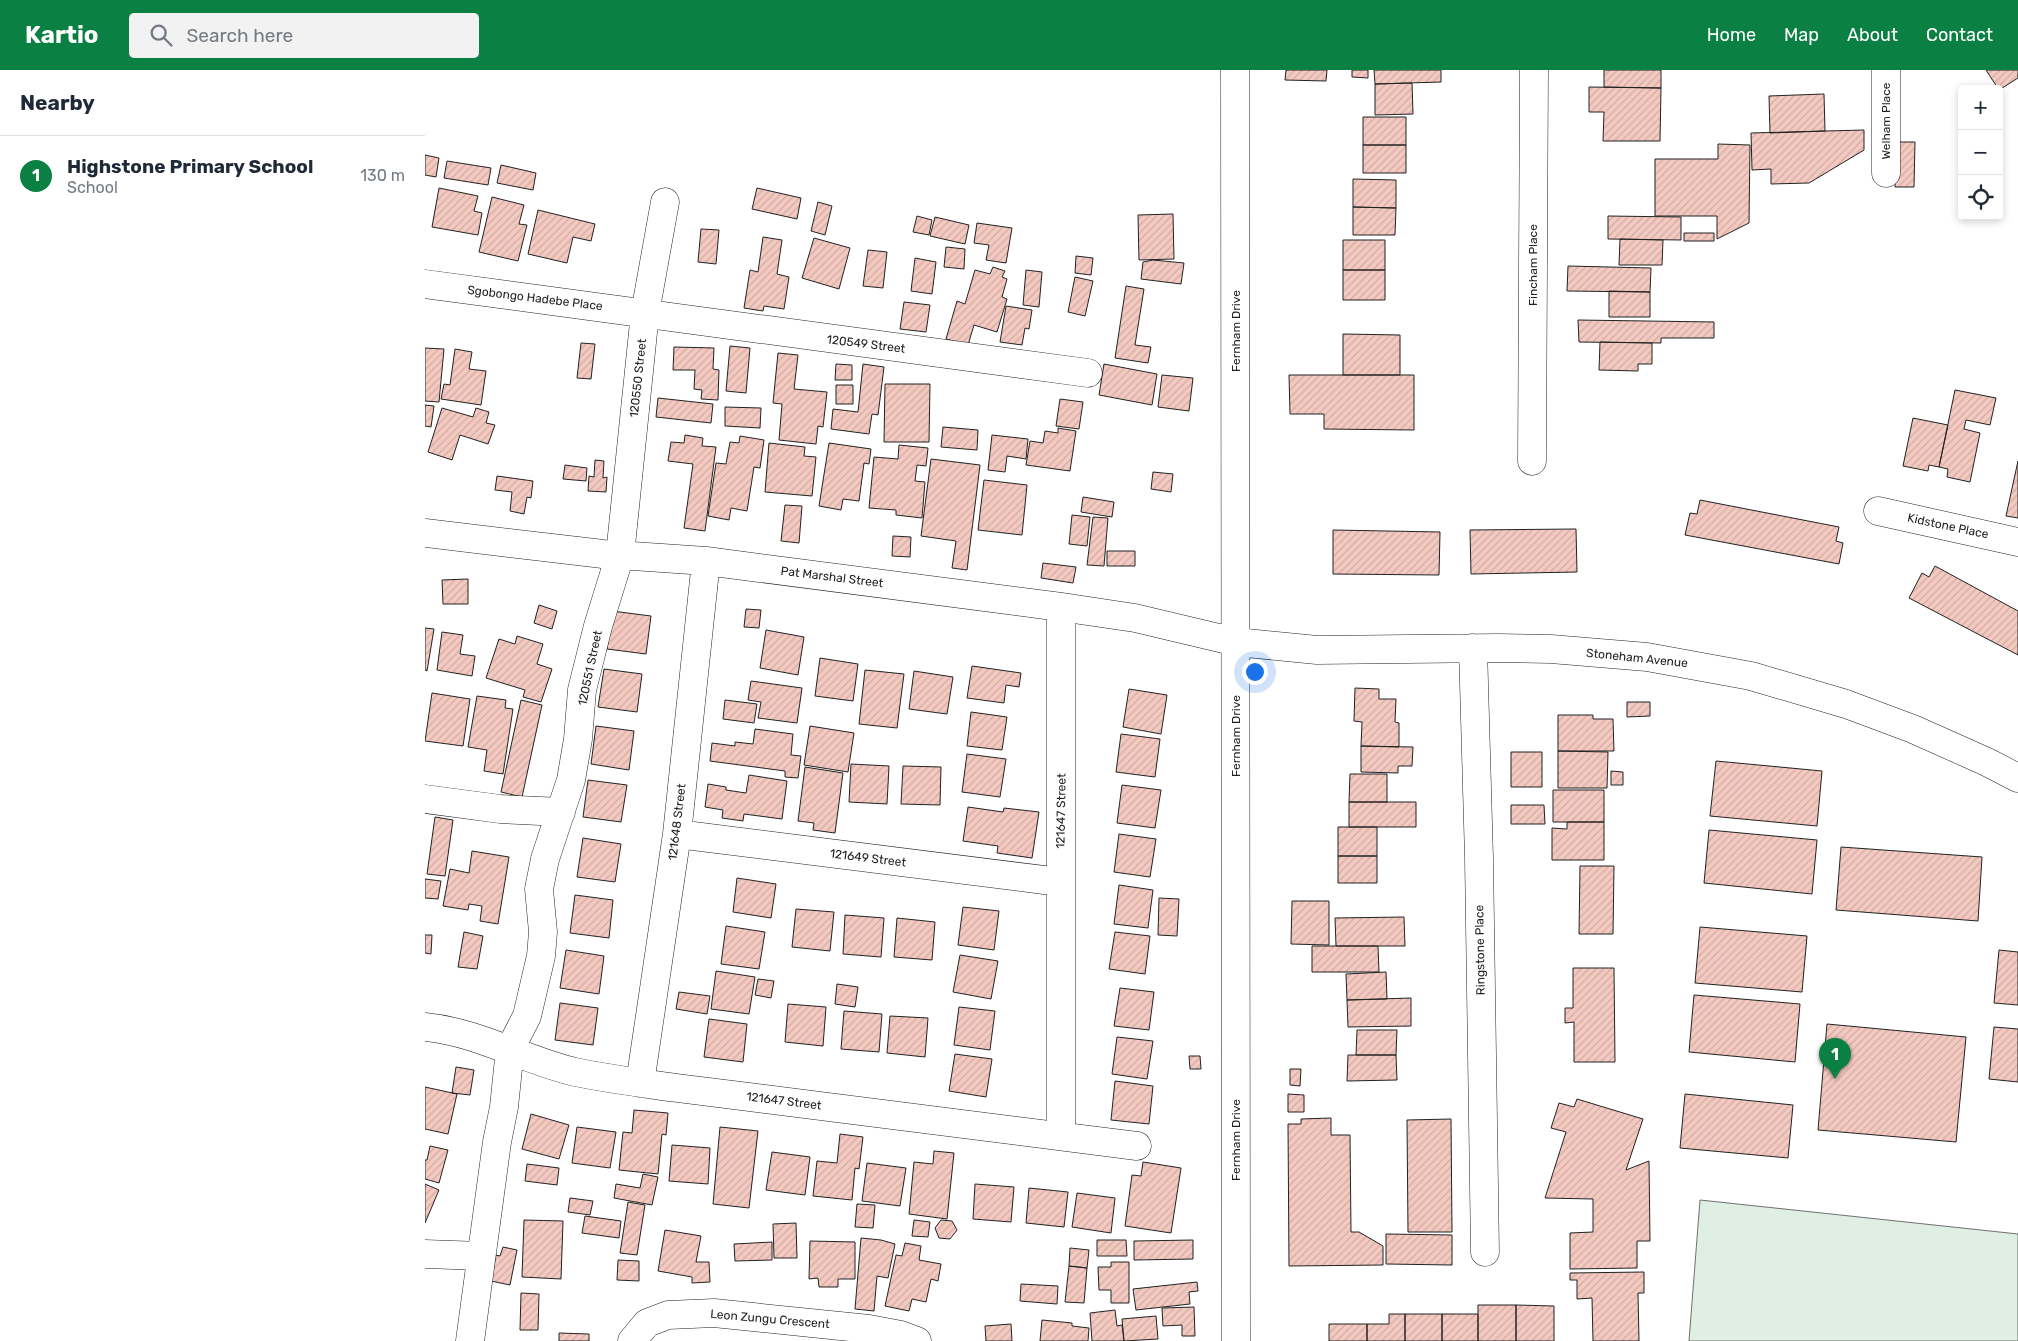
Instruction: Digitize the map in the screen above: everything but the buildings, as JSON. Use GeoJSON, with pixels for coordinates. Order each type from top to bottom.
{"type":"FeatureCollection","features":[{"type":"Feature","properties":{"kind":"street","name":"Fernham Drive"},"geometry":{"type":"LineString","coordinates":[[1235,70],[1236,1341]]}},
{"type":"Feature","properties":{"kind":"street","name":"Fincham Place"},"geometry":{"type":"LineString","coordinates":[[1532,460],[1534,70]]}},
{"type":"Feature","properties":{"kind":"street","name":"Welham Place"},"geometry":{"type":"LineString","coordinates":[[1885,70],[1886,173]]}},
{"type":"Feature","properties":{"kind":"street","name":"120550 Street"},"geometry":{"type":"LineString","coordinates":[[620,555],[645,313],[665,202]]}},
{"type":"Feature","properties":{"kind":"street","name":"Sgobongo Hadebe Place"},"geometry":{"type":"LineString","coordinates":[[425,284],[645,313]]}},
{"type":"Feature","properties":{"kind":"street","name":"120549 Street"},"geometry":{"type":"LineString","coordinates":[[645,313],[749,329],[1088,373]]}},
{"type":"Feature","properties":{"kind":"street","name":"Kidstone Place"},"geometry":{"type":"LineString","coordinates":[[1878,511],[2018,542]]}},
{"type":"Feature","properties":{"kind":"street","name":"Pat Marshal Street"},"geometry":{"type":"LineString","coordinates":[[425,532],[620,555],[706,561],[1061,606],[1135,618],[1236,642]]}},
{"type":"Feature","properties":{"kind":"street","name":"120551 Street"},"geometry":{"type":"LineString","coordinates":[[510,1049],[527,1016],[536,983],[543,932],[539,889],[545,859],[571,780],[578,739],[583,690],[598,626],[620,555]]}},
{"type":"Feature","properties":{"kind":"street","name":"121648 Street"},"geometry":{"type":"LineString","coordinates":[[640,1082],[677,834],[706,561]]}},
{"type":"Feature","properties":{"kind":"street","name":"121647 Street"},"geometry":{"type":"LineString","coordinates":[[1061,606],[1061,1136]]}},
{"type":"Feature","properties":{"kind":"street","name":"Stoneham Avenue"},"geometry":{"type":"LineString","coordinates":[[1236,642],[1317,650],[1551,649],[1647,657],[1751,676],[1846,704],[1913,729],[2018,778]]}},
{"type":"Feature","properties":{"kind":"street","name":"Ringstone Place"},"geometry":{"type":"LineString","coordinates":[[1473,648],[1479,858],[1485,1252]]}},
{"type":"Feature","properties":{"kind":"street"},"geometry":{"type":"LineString","coordinates":[[425,799],[500,809],[561,812]]}},
{"type":"Feature","properties":{"kind":"street","name":"121649 Street"},"geometry":{"type":"LineString","coordinates":[[677,834],[1060,882]]}},
{"type":"Feature","properties":{"kind":"street","name":"121647 Street"},"geometry":{"type":"LineString","coordinates":[[425,1027],[479,1039],[575,1072],[1137,1146]]}},
{"type":"Feature","properties":{"kind":"street"},"geometry":{"type":"LineString","coordinates":[[470,1341],[497,1142],[504,1107],[510,1049]]}},
{"type":"Feature","properties":{"kind":"street"},"geometry":{"type":"LineString","coordinates":[[425,1254],[481,1256]]}},
{"type":"Feature","properties":{"kind":"street","name":"Leon Zungu Crescent"},"geometry":{"type":"LineString","coordinates":[[632,1341],[647,1323],[668,1315],[714,1313],[869,1329],[901,1335],[917,1341]]}},
{"type":"Feature","properties":{"kind":"green space"},"geometry":{"type":"Polygon","coordinates":[[[1700,1200],[2018,1234],[2018,1341],[1689,1341],[1700,1200]]]}},
{"type":"Feature","properties":{"kind":"place","name":"Highstone Primary School"},"geometry":{"type":"Point","coordinates":[1835,1079]}}]}
